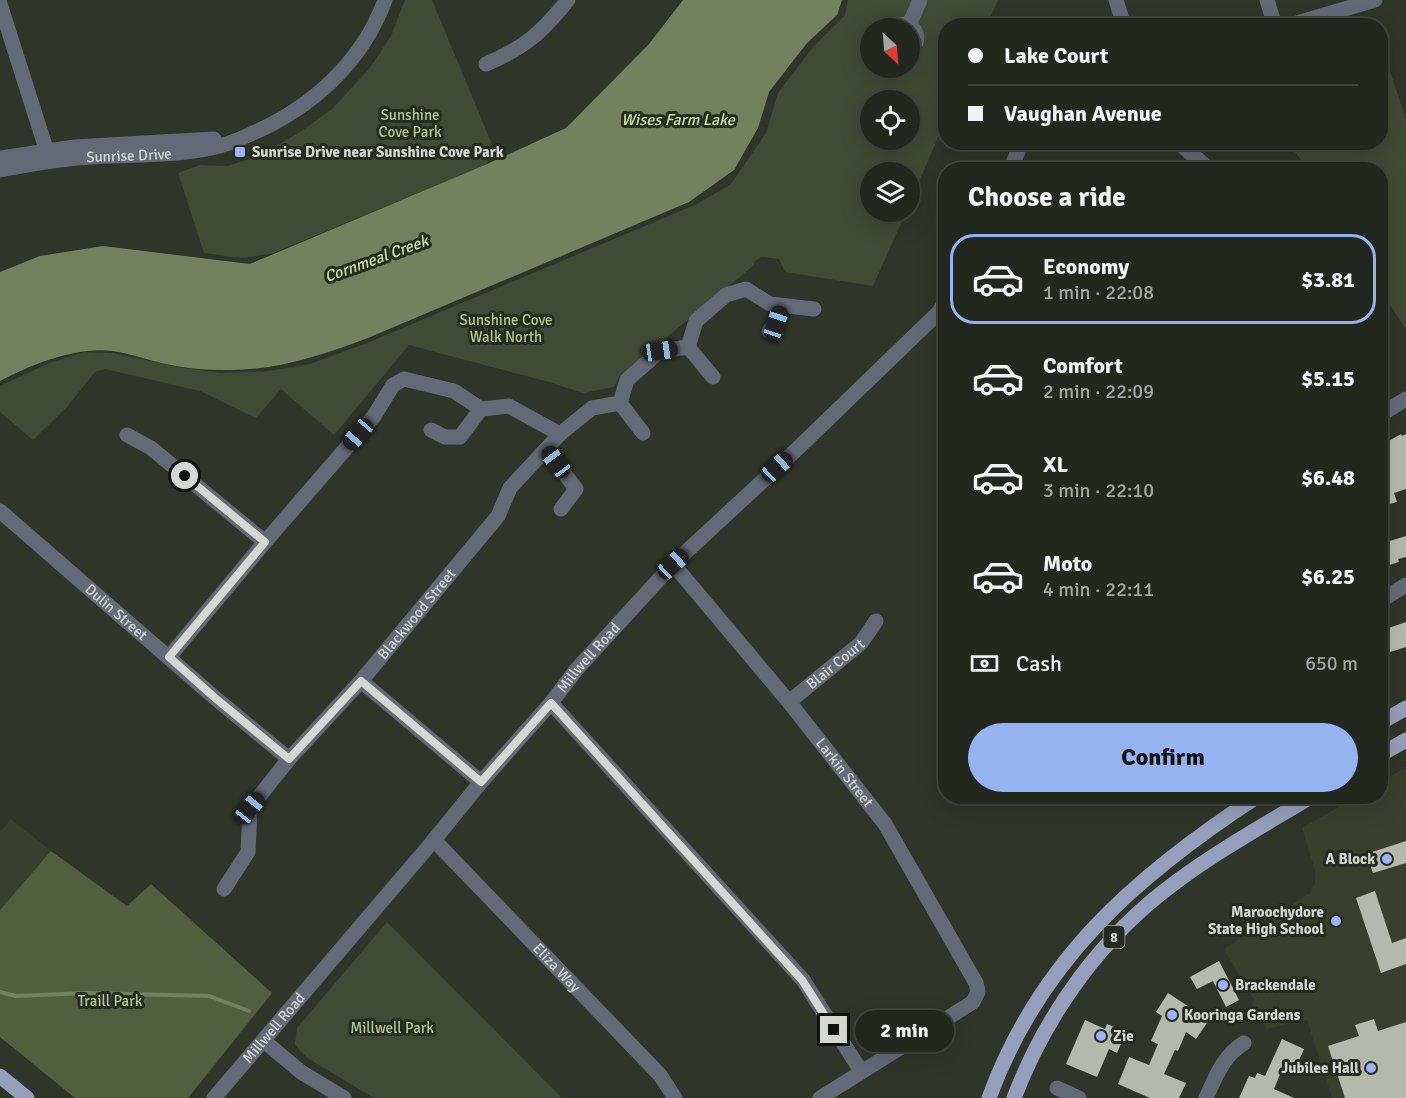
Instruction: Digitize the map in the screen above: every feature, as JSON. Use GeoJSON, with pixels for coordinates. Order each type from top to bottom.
{"type":"FeatureCollection","features":[{"type":"Feature","properties":{"kind":"main road"},"geometry":{"type":"LineString","coordinates":[[1388,718],[1406,708]]}},
{"type":"Feature","properties":{"kind":"main road"},"geometry":{"type":"LineString","coordinates":[[1388,750],[1406,740]]}},
{"type":"Feature","properties":{"kind":"main road","name":"8"},"geometry":{"type":"LineString","coordinates":[[989,1098],[1021,1028],[1060,966],[1083,939],[1128,893],[1160,866],[1247,804]]}},
{"type":"Feature","properties":{"kind":"main road","name":"8"},"geometry":{"type":"LineString","coordinates":[[1014,1098],[1025,1068],[1063,1001],[1102,949],[1129,921],[1198,866],[1299,804]]}},
{"type":"Feature","properties":{"kind":"main road"},"geometry":{"type":"LineString","coordinates":[[0,1076],[27,1098]]}},
{"type":"Feature","properties":{"kind":"street","name":"Sunrise Drive"},"geometry":{"type":"LineString","coordinates":[[0,158],[170,153],[218,147],[256,132],[295,111],[332,81],[361,47],[385,0]]}},
{"type":"Feature","properties":{"kind":"street"},"geometry":{"type":"LineString","coordinates":[[486,64],[527,43],[546,27],[568,0]]}},
{"type":"Feature","properties":{"kind":"street"},"geometry":{"type":"LineString","coordinates":[[1116,0],[1122,18]]}},
{"type":"Feature","properties":{"kind":"street"},"geometry":{"type":"LineString","coordinates":[[1267,0],[1273,18]]}},
{"type":"Feature","properties":{"kind":"street"},"geometry":{"type":"LineString","coordinates":[[1314,18],[1375,0]]}},
{"type":"Feature","properties":{"kind":"street"},"geometry":{"type":"LineString","coordinates":[[912,18],[918,1]]}},
{"type":"Feature","properties":{"kind":"street"},"geometry":{"type":"LineString","coordinates":[[0,4],[48,155]]}},
{"type":"Feature","properties":{"kind":"street","name":"Sunrise Drive"},"geometry":{"type":"LineString","coordinates":[[0,170],[48,155],[120,144],[220,138],[256,132]]}},
{"type":"Feature","properties":{"kind":"street"},"geometry":{"type":"LineString","coordinates":[[120,144],[143,148],[164,148],[170,153]]}},
{"type":"Feature","properties":{"kind":"street"},"geometry":{"type":"LineString","coordinates":[[1187,150],[1201,162]]}},
{"type":"Feature","properties":{"kind":"street"},"geometry":{"type":"LineString","coordinates":[[688,347],[696,321],[726,295],[746,289],[770,304],[814,309]]}},
{"type":"Feature","properties":{"kind":"street"},"geometry":{"type":"LineString","coordinates":[[769,331],[776,323],[782,306]]}},
{"type":"Feature","properties":{"kind":"street","name":"Millwell Road"},"geometry":{"type":"LineString","coordinates":[[214,1098],[481,782],[551,703],[576,670],[673,564],[938,313]]}},
{"type":"Feature","properties":{"kind":"street"},"geometry":{"type":"LineString","coordinates":[[688,347],[713,376]]}},
{"type":"Feature","properties":{"kind":"street"},"geometry":{"type":"LineString","coordinates":[[643,432],[620,403],[627,380],[660,351],[688,347]]}},
{"type":"Feature","properties":{"kind":"street"},"geometry":{"type":"LineString","coordinates":[[169,657],[374,416],[393,385],[404,379],[454,391],[481,409],[509,406],[560,434]]}},
{"type":"Feature","properties":{"kind":"street"},"geometry":{"type":"LineString","coordinates":[[1388,410],[1406,399]]}},
{"type":"Feature","properties":{"kind":"street","name":"Blackwood Street"},"geometry":{"type":"LineString","coordinates":[[224,889],[248,852],[250,808],[289,759],[361,681],[498,516],[510,488],[546,449],[560,434],[592,408],[620,403]]}},
{"type":"Feature","properties":{"kind":"street"},"geometry":{"type":"LineString","coordinates":[[431,430],[445,437],[460,437],[481,409]]}},
{"type":"Feature","properties":{"kind":"street"},"geometry":{"type":"LineString","coordinates":[[127,435],[151,448],[265,542]]}},
{"type":"Feature","properties":{"kind":"street"},"geometry":{"type":"LineString","coordinates":[[546,449],[576,489],[561,509]]}},
{"type":"Feature","properties":{"kind":"street","name":"Dulin Street"},"geometry":{"type":"LineString","coordinates":[[0,511],[289,759]]}},
{"type":"Feature","properties":{"kind":"street","name":"Larkin Street"},"geometry":{"type":"LineString","coordinates":[[673,564],[789,702],[885,824],[976,983],[978,992],[973,1002],[861,1071]]}},
{"type":"Feature","properties":{"kind":"street"},"geometry":{"type":"LineString","coordinates":[[1388,596],[1406,585]]}},
{"type":"Feature","properties":{"kind":"street","name":"Blair Court"},"geometry":{"type":"LineString","coordinates":[[789,702],[861,643],[876,621]]}},
{"type":"Feature","properties":{"kind":"street"},"geometry":{"type":"LineString","coordinates":[[361,681],[481,782]]}},
{"type":"Feature","properties":{"kind":"street"},"geometry":{"type":"LineString","coordinates":[[551,703],[802,980],[861,1071],[820,1098]]}},
{"type":"Feature","properties":{"kind":"street","name":"Eliza Way"},"geometry":{"type":"LineString","coordinates":[[434,840],[660,1075],[675,1098]]}},
{"type":"Feature","properties":{"kind":"street"},"geometry":{"type":"LineString","coordinates":[[264,1041],[301,1071],[344,1098]]}},
{"type":"Feature","properties":{"kind":"street"},"geometry":{"type":"LineString","coordinates":[[1206,1098],[1223,1061],[1231,1051],[1244,1043]]}},
{"type":"Feature","properties":{"kind":"street"},"geometry":{"type":"LineString","coordinates":[[1057,1088],[1079,1098]]}},
{"type":"Feature","properties":{"kind":"shaded area","name":"Maroochydore State High School"},"geometry":{"type":"Polygon","coordinates":[[[1406,767],[1406,1098],[1332,1098],[1307,1020],[1266,1029],[1262,1021],[1250,1013],[1254,1000],[1224,949],[1310,893],[1315,884],[1315,870],[1302,828],[1344,804],[1388,804],[1388,777],[1406,767]]]}},
{"type":"Feature","properties":{"kind":"shaded area"},"geometry":{"type":"Polygon","coordinates":[[[11,819],[51,851],[0,910],[0,832],[11,819]]]}},
{"type":"Feature","properties":{"kind":"green space","name":"Sunshine Cove Park"},"geometry":{"type":"Polygon","coordinates":[[[405,0],[432,0],[491,142],[487,164],[271,254],[240,258],[204,253],[178,173],[200,165],[227,166],[259,156],[300,132],[333,108],[369,69],[391,36],[405,0]]]}},
{"type":"Feature","properties":{"kind":"green space","name":"Sunshine Cove Walk North"},"geometry":{"type":"Polygon","coordinates":[[[848,0],[998,0],[990,18],[938,18],[938,138],[920,179],[920,162],[860,162],[860,222],[902,222],[873,286],[785,272],[779,259],[761,257],[619,377],[614,387],[583,393],[409,345],[334,435],[281,389],[256,418],[200,391],[105,369],[95,372],[67,407],[33,440],[0,412],[0,386],[49,363],[85,352],[113,353],[183,368],[221,373],[269,371],[310,364],[367,343],[697,204],[731,184],[766,133],[778,93],[813,47],[845,15],[848,0]]]}},
{"type":"Feature","properties":{"kind":"green space"},"geometry":{"type":"Polygon","coordinates":[[[1388,66],[1406,119],[1406,330],[1388,302],[1388,162],[1303,162],[1293,150],[1388,150],[1388,66]]]}},
{"type":"Feature","properties":{"kind":"green space","name":"Traill Park"},"geometry":{"type":"Polygon","coordinates":[[[51,851],[127,906],[151,884],[272,993],[188,1098],[75,1098],[0,1037],[0,910],[51,851]]]}},
{"type":"Feature","properties":{"kind":"green space","name":"Millwell Park"},"geometry":{"type":"Polygon","coordinates":[[[387,922],[562,1098],[374,1098],[309,1059],[300,1051],[295,1044],[297,1028],[387,922]]]}},
{"type":"Feature","properties":{"kind":"water","name":"Wises Farm Lake"},"geometry":{"type":"Polygon","coordinates":[[[683,0],[842,0],[837,15],[807,43],[769,92],[758,128],[734,170],[689,202],[368,338],[299,361],[244,370],[207,370],[168,365],[121,352],[99,350],[55,358],[26,368],[0,381],[0,272],[40,256],[103,246],[250,264],[487,164],[566,128],[649,44],[683,0]]]}},
{"type":"Feature","properties":{"kind":"building"},"geometry":{"type":"Polygon","coordinates":[[[1401,434],[1402,436],[1406,434],[1406,489],[1394,493],[1397,502],[1388,505],[1388,493],[1388,441],[1401,434]]]}},
{"type":"Feature","properties":{"kind":"building"},"geometry":{"type":"Polygon","coordinates":[[[1406,536],[1406,557],[1388,565],[1388,542],[1406,536]]]}},
{"type":"Feature","properties":{"kind":"building"},"geometry":{"type":"Polygon","coordinates":[[[1406,622],[1406,647],[1388,653],[1388,628],[1406,622]]]}},
{"type":"Feature","properties":{"kind":"building","name":"A Block"},"geometry":{"type":"Polygon","coordinates":[[[1406,841],[1406,863],[1373,873],[1366,854],[1406,841]]]}},
{"type":"Feature","properties":{"kind":"building"},"geometry":{"type":"Polygon","coordinates":[[[1375,891],[1392,943],[1406,938],[1406,964],[1381,973],[1356,898],[1375,891]]]}},
{"type":"Feature","properties":{"kind":"building","name":"Brackendale"},"geometry":{"type":"Polygon","coordinates":[[[1219,961],[1239,1000],[1226,1007],[1213,981],[1197,989],[1190,977],[1219,961]]]}},
{"type":"Feature","properties":{"kind":"building"},"geometry":{"type":"Polygon","coordinates":[[[1168,993],[1209,1020],[1196,1039],[1186,1032],[1164,1074],[1186,1083],[1179,1098],[1150,1098],[1118,1084],[1129,1057],[1149,1065],[1158,1044],[1151,1041],[1162,1016],[1156,1012],[1168,993]]]}},
{"type":"Feature","properties":{"kind":"building","name":"Jubilee Hall"},"geometry":{"type":"Polygon","coordinates":[[[1374,1019],[1378,1031],[1406,1022],[1406,1098],[1345,1098],[1328,1046],[1359,1036],[1355,1025],[1374,1019]]]}},
{"type":"Feature","properties":{"kind":"building"},"geometry":{"type":"Polygon","coordinates":[[[1085,1020],[1105,1029],[1107,1024],[1126,1032],[1117,1053],[1109,1049],[1097,1077],[1066,1064],[1085,1020]]]}},
{"type":"Feature","properties":{"kind":"building"},"geometry":{"type":"Polygon","coordinates":[[[1282,1039],[1304,1049],[1294,1072],[1283,1067],[1274,1089],[1294,1098],[1239,1098],[1249,1076],[1255,1078],[1257,1073],[1265,1076],[1282,1039]]]}},
{"type":"Feature","properties":{"kind":"waterway"},"geometry":{"type":"LineString","coordinates":[[0,992],[16,996],[88,993],[209,996],[249,1011]]}},
{"type":"Feature","properties":{"kind":"place","name":"Sunrise Drive near Sunshine Cove Park"},"geometry":{"type":"Point","coordinates":[240,152]}},
{"type":"Feature","properties":{"kind":"place","name":"A Block"},"geometry":{"type":"Point","coordinates":[1387,859]}},
{"type":"Feature","properties":{"kind":"place","name":"Maroochydore State High School"},"geometry":{"type":"Point","coordinates":[1336,921]}},
{"type":"Feature","properties":{"kind":"place","name":"Brackendale"},"geometry":{"type":"Point","coordinates":[1223,985]}},
{"type":"Feature","properties":{"kind":"place","name":"Kooringa Gardens"},"geometry":{"type":"Point","coordinates":[1172,1015]}},
{"type":"Feature","properties":{"kind":"place","name":"Zie"},"geometry":{"type":"Point","coordinates":[1101,1036]}},
{"type":"Feature","properties":{"kind":"place","name":"Jubilee Hall"},"geometry":{"type":"Point","coordinates":[1371,1068]}},
{"type":"Feature","properties":{"kind":"route"},"geometry":{"type":"LineString","coordinates":[[185,476],[265,542],[169,657],[214,697],[289,759],[361,681],[481,782],[551,703],[802,980],[834,1030]]}},
{"type":"Feature","properties":{"kind":"water label","name":"Cornmeal Creek"},"geometry":{"type":"Point","coordinates":[376,258]}}]}
